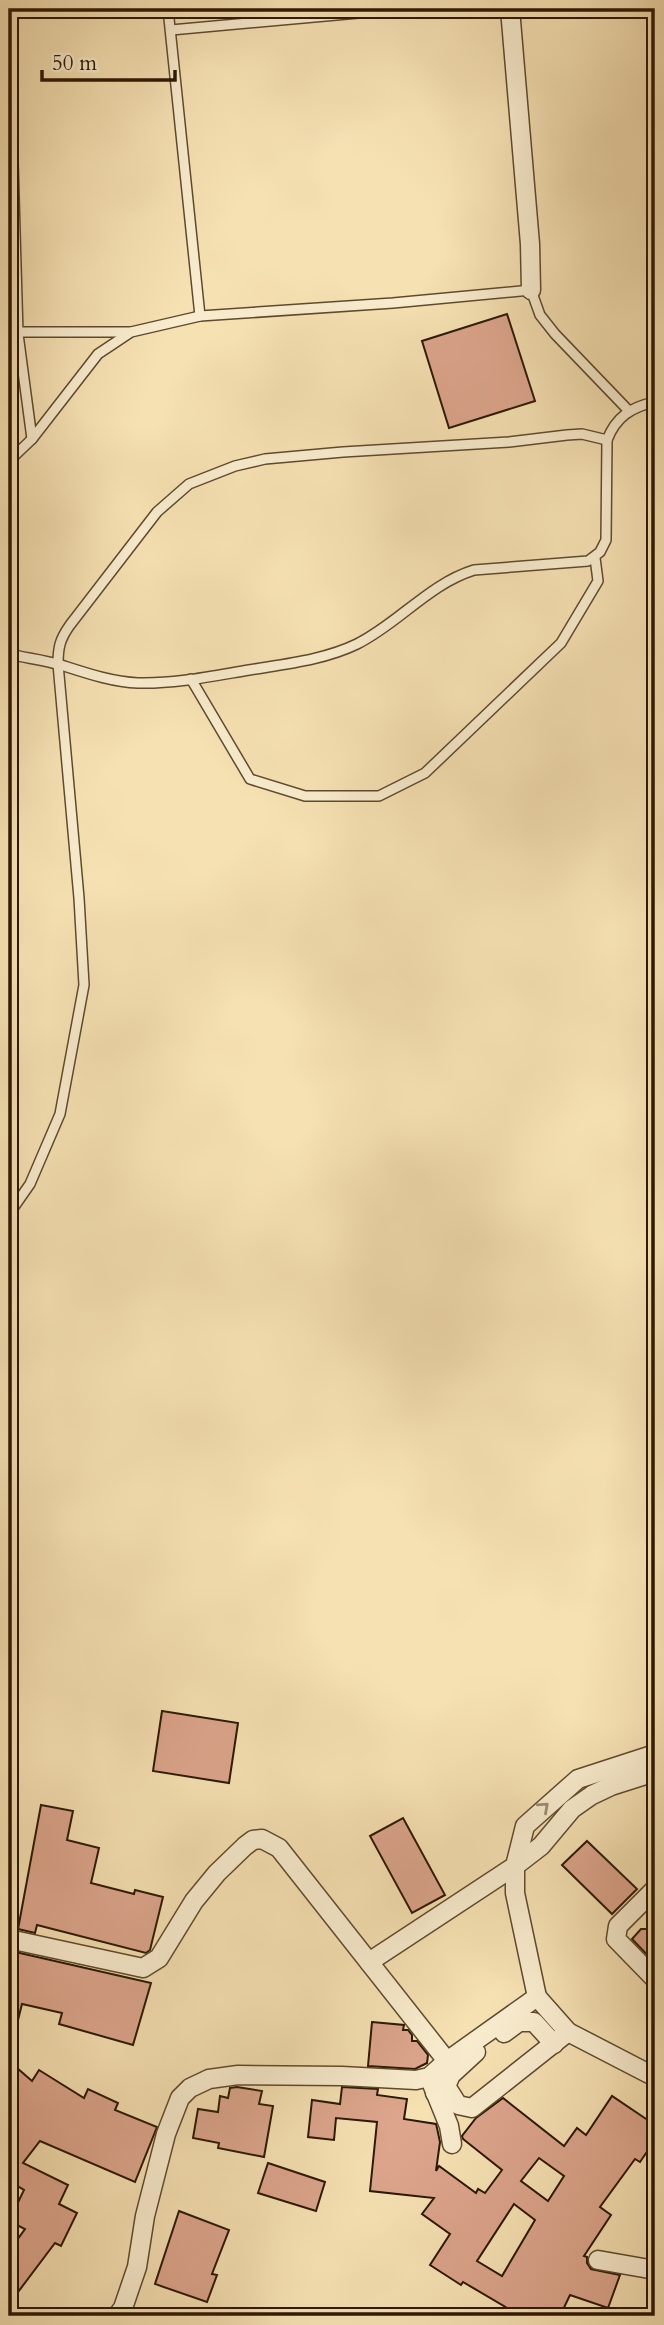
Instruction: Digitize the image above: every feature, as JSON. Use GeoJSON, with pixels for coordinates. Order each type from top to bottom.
{"type":"FeatureCollection","features":[{"type":"Feature","properties":{"kind":"street"},"geometry":{"type":"LineString","coordinates":[[510,9],[530,244],[531,290]]}},
{"type":"Feature","properties":{"kind":"street"},"geometry":{"type":"LineString","coordinates":[[561,2038],[537,1997],[517,1903],[515,1866],[525,1826],[578,1779],[655,1754]]}},
{"type":"Feature","properties":{"kind":"street"},"geometry":{"type":"LineString","coordinates":[[369,1962],[515,1866],[541,1846],[572,1809],[592,1795],[655,1772]]}},
{"type":"Feature","properties":{"kind":"street"},"geometry":{"type":"LineString","coordinates":[[9,1939],[143,1968],[159,1958],[194,1901],[217,1873],[245,1846],[253,1840],[262,1839],[279,1848],[447,2061]]}},
{"type":"Feature","properties":{"kind":"street"},"geometry":{"type":"LineString","coordinates":[[655,1889],[618,1926],[616,1939],[655,1979]]}},
{"type":"Feature","properties":{"kind":"street"},"geometry":{"type":"LineString","coordinates":[[452,2144],[437,2085],[447,2061],[537,1997]]}},
{"type":"Feature","properties":{"kind":"street"},"geometry":{"type":"LineString","coordinates":[[437,2085],[488,2041],[519,2022],[534,2022],[561,2038],[655,2077]]}},
{"type":"Feature","properties":{"kind":"street"},"geometry":{"type":"LineString","coordinates":[[117,2316],[123,2308],[137,2267],[145,2216],[166,2133],[180,2098],[190,2088],[209,2079],[237,2075],[416,2080],[437,2085],[458,2105],[472,2108],[561,2038]]}},
{"type":"Feature","properties":{"kind":"street"},"geometry":{"type":"LineString","coordinates":[[598,2260],[655,2270]]}},
{"type":"Feature","properties":{"kind":"lane"},"geometry":{"type":"LineString","coordinates":[[168,9],[200,316]]}},
{"type":"Feature","properties":{"kind":"lane"},"geometry":{"type":"LineString","coordinates":[[171,30],[403,9]]}},
{"type":"Feature","properties":{"kind":"lane"},"geometry":{"type":"LineString","coordinates":[[9,73],[14,333],[32,439]]}},
{"type":"Feature","properties":{"kind":"lane"},"geometry":{"type":"LineString","coordinates":[[14,333],[131,332],[200,316],[393,303],[531,290],[540,315],[555,334],[628,410]]}},
{"type":"Feature","properties":{"kind":"lane"},"geometry":{"type":"LineString","coordinates":[[9,461],[32,439],[98,354],[131,332]]}},
{"type":"Feature","properties":{"kind":"lane"},"geometry":{"type":"LineString","coordinates":[[9,654],[58,664],[106,679],[138,683],[191,679],[325,656],[351,647],[377,634],[449,580],[467,572],[574,563],[594,558],[606,540],[607,440],[613,425],[628,410],[655,402]]}},
{"type":"Feature","properties":{"kind":"lane"},"geometry":{"type":"LineString","coordinates":[[9,1214],[30,1184],[60,1114],[84,985],[58,647],[61,638],[157,512],[189,484],[235,466],[265,459],[509,442],[582,434],[607,440]]}},
{"type":"Feature","properties":{"kind":"lane"},"geometry":{"type":"LineString","coordinates":[[191,679],[250,779],[305,796],[379,796],[425,773],[561,643],[598,581],[594,558]]}},
{"type":"Feature","properties":{"kind":"building"},"geometry":{"type":"Polygon","coordinates":[[[507,314],[535,401],[449,428],[422,341],[507,314]]]}},
{"type":"Feature","properties":{"kind":"building"},"geometry":{"type":"Polygon","coordinates":[[[162,1711],[238,1723],[229,1783],[153,1771],[162,1711]]]}},
{"type":"Feature","properties":{"kind":"building"},"geometry":{"type":"Polygon","coordinates":[[[41,1805],[73,1811],[67,1840],[99,1848],[91,1883],[134,1894],[135,1890],[163,1897],[150,1950],[146,1953],[37,1925],[35,1933],[18,1929],[41,1805]]]}},
{"type":"Feature","properties":{"kind":"building"},"geometry":{"type":"Polygon","coordinates":[[[403,1818],[445,1895],[412,1913],[370,1836],[403,1818]]]}},
{"type":"Feature","properties":{"kind":"building"},"geometry":{"type":"Polygon","coordinates":[[[587,1841],[637,1889],[612,1914],[562,1865],[587,1841]]]}},
{"type":"Feature","properties":{"kind":"building"},"geometry":{"type":"Polygon","coordinates":[[[641,1929],[655,1929],[655,1963],[632,1939],[641,1929]]]}},
{"type":"Feature","properties":{"kind":"building"},"geometry":{"type":"Polygon","coordinates":[[[11,1951],[151,1983],[133,2045],[59,2024],[62,2013],[22,2004],[14,2036],[9,2035],[11,1951]]]}},
{"type":"Feature","properties":{"kind":"building"},"geometry":{"type":"Polygon","coordinates":[[[372,2022],[404,2025],[403,2030],[408,2030],[412,2041],[417,2041],[428,2055],[427,2063],[415,2069],[368,2066],[372,2022]]]}},
{"type":"Feature","properties":{"kind":"building"},"geometry":{"type":"Polygon","coordinates":[[[9,2061],[32,2081],[39,2070],[84,2098],[88,2089],[118,2103],[115,2110],[157,2127],[135,2182],[40,2141],[23,2163],[68,2185],[59,2204],[77,2213],[61,2246],[55,2243],[9,2304],[9,2251],[25,2229],[9,2221],[24,2190],[9,2181],[9,2061]]]}},
{"type":"Feature","properties":{"kind":"building"},"geometry":{"type":"Polygon","coordinates":[[[342,2087],[378,2089],[377,2095],[407,2099],[404,2119],[436,2124],[440,2142],[436,2171],[439,2166],[476,2193],[478,2189],[485,2193],[502,2170],[462,2136],[476,2118],[503,2098],[564,2146],[577,2128],[586,2135],[612,2096],[655,2125],[655,2140],[640,2162],[635,2159],[600,2207],[611,2215],[584,2256],[587,2257],[591,2269],[620,2275],[608,2308],[570,2295],[560,2316],[521,2316],[463,2282],[461,2285],[430,2265],[450,2234],[422,2214],[434,2198],[370,2191],[377,2122],[336,2118],[334,2140],[308,2137],[312,2100],[340,2104],[342,2087]],[[539,2158],[521,2181],[548,2201],[564,2176],[539,2158]],[[514,2204],[477,2261],[502,2276],[535,2220],[514,2204]]]}},
{"type":"Feature","properties":{"kind":"building"},"geometry":{"type":"Polygon","coordinates":[[[230,2088],[262,2091],[259,2104],[273,2106],[264,2157],[218,2148],[219,2143],[193,2138],[198,2109],[218,2112],[220,2096],[228,2098],[230,2088]]]}},
{"type":"Feature","properties":{"kind":"building"},"geometry":{"type":"Polygon","coordinates":[[[268,2163],[325,2182],[316,2211],[258,2193],[268,2163]]]}},
{"type":"Feature","properties":{"kind":"building"},"geometry":{"type":"Polygon","coordinates":[[[179,2211],[229,2230],[212,2274],[217,2275],[207,2302],[155,2284],[179,2211]]]}}]}
